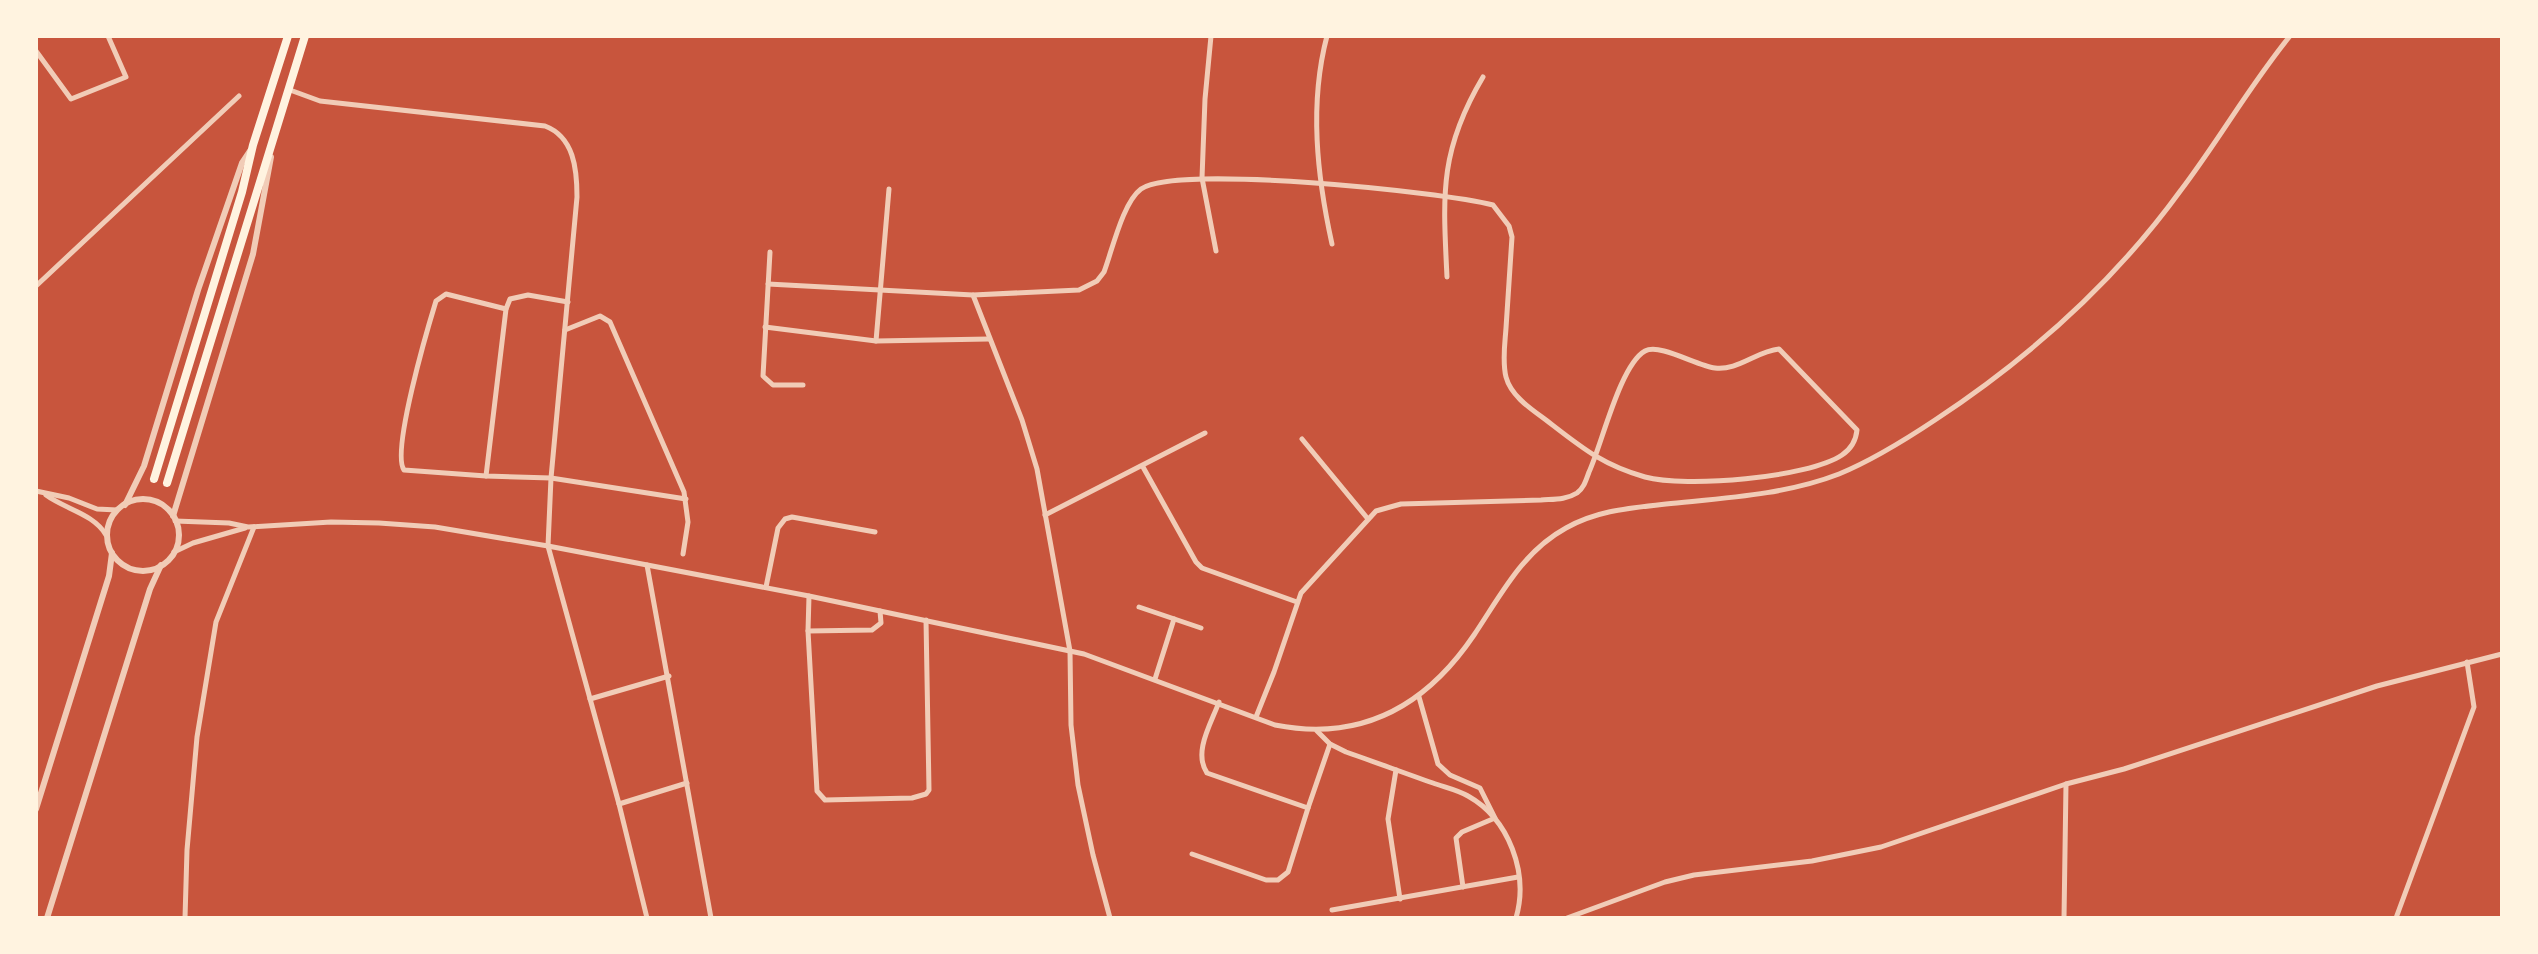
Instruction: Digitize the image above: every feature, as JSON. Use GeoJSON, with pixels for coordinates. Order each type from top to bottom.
{"type":"FeatureCollection","features":[{"type":"Feature","properties":{"kind":"highway"},"geometry":{"type":"LineString","coordinates":[[154,479],[288,36]]}},
{"type":"Feature","properties":{"kind":"highway"},"geometry":{"type":"LineString","coordinates":[[167,483],[305,36]]}},
{"type":"Feature","properties":{"kind":"street"},"geometry":{"type":"LineString","coordinates":[[36,51],[71,99],[126,77],[108,36]]}},
{"type":"Feature","properties":{"kind":"street"},"geometry":{"type":"LineString","coordinates":[[1211,36],[1202,178],[1216,251]]}},
{"type":"Feature","properties":{"kind":"street"},"geometry":{"type":"LineString","coordinates":[[1327,36],[1318,116],[1319,184],[1332,244]]}},
{"type":"Feature","properties":{"kind":"street"},"geometry":{"type":"LineString","coordinates":[[47,918],[150,589],[161,565],[174,552],[193,543],[251,527],[331,522],[379,523],[435,527],[548,546],[766,587],[1070,651],[1219,702],[1275,725],[1305,731],[1349,726],[1378,718],[1419,697],[1456,660],[1494,601],[1531,554],[1565,528],[1596,515],[1635,506],[1764,493],[1838,474],[1918,431],[1997,375],[2047,336],[2120,265],[2147,234],[2290,36]]}},
{"type":"Feature","properties":{"kind":"street"},"geometry":{"type":"LineString","coordinates":[[1447,277],[1443,196],[1447,165],[1468,101],[1483,77]]}},
{"type":"Feature","properties":{"kind":"street"},"geometry":{"type":"LineString","coordinates":[[290,90],[320,101],[537,125],[558,133],[570,149],[577,186],[551,478],[548,546],[647,918]]}},
{"type":"Feature","properties":{"kind":"street"},"geometry":{"type":"LineString","coordinates":[[36,286],[239,96]]}},
{"type":"Feature","properties":{"kind":"street"},"geometry":{"type":"LineString","coordinates":[[125,505],[144,466],[208,257],[242,163],[253,145]]}},
{"type":"Feature","properties":{"kind":"street"},"geometry":{"type":"LineString","coordinates":[[174,518],[253,254],[272,150]]}},
{"type":"Feature","properties":{"kind":"street"},"geometry":{"type":"LineString","coordinates":[[768,284],[973,295],[1079,290],[1097,281],[1104,272],[1129,205],[1137,192],[1148,185],[1202,178],[1319,184],[1443,196],[1493,205],[1509,226],[1512,237],[1506,378],[1521,401],[1595,458],[1648,478],[1669,481],[1775,475],[1838,457],[1849,449],[1856,439],[1857,430],[1779,349],[1720,368],[1653,348],[1637,357],[1627,371],[1595,458],[1581,489],[1564,498],[1395,505],[1376,511],[1313,577],[1297,602],[1256,717]]}},
{"type":"Feature","properties":{"kind":"street"},"geometry":{"type":"LineString","coordinates":[[876,341],[889,189]]}},
{"type":"Feature","properties":{"kind":"street"},"geometry":{"type":"LineString","coordinates":[[770,252],[763,376],[773,385],[803,385]]}},
{"type":"Feature","properties":{"kind":"street"},"geometry":{"type":"LineString","coordinates":[[506,309],[446,294],[439,297],[404,423],[400,460],[404,470],[551,478],[686,499]]}},
{"type":"Feature","properties":{"kind":"street"},"geometry":{"type":"LineString","coordinates":[[486,476],[506,309],[510,299],[528,295],[568,302]]}},
{"type":"Feature","properties":{"kind":"street"},"geometry":{"type":"LineString","coordinates":[[973,295],[1037,469],[1070,651],[1070,713],[1077,773],[1093,855],[1110,918]]}},
{"type":"Feature","properties":{"kind":"street"},"geometry":{"type":"LineString","coordinates":[[565,330],[597,317],[608,320],[686,499],[688,522],[683,554]]}},
{"type":"Feature","properties":{"kind":"street"},"geometry":{"type":"LineString","coordinates":[[765,327],[876,341],[989,339]]}},
{"type":"Feature","properties":{"kind":"street"},"geometry":{"type":"LineString","coordinates":[[1045,515],[1205,433]]}},
{"type":"Feature","properties":{"kind":"street"},"geometry":{"type":"LineString","coordinates":[[1302,439],[1368,519]]}},
{"type":"Feature","properties":{"kind":"street"},"geometry":{"type":"LineString","coordinates":[[1143,467],[1202,568],[1297,602]]}},
{"type":"Feature","properties":{"kind":"street"},"geometry":{"type":"LineString","coordinates":[[36,491],[69,498],[97,509],[117,510]]}},
{"type":"Feature","properties":{"kind":"street"},"geometry":{"type":"LineString","coordinates":[[45,494],[93,521],[106,535],[112,553],[119,562],[140,571],[161,565]]}},
{"type":"Feature","properties":{"kind":"street"},"geometry":{"type":"LineString","coordinates":[[106,535],[117,510],[132,501],[149,500],[165,506],[174,518],[178,536],[174,552]]}},
{"type":"Feature","properties":{"kind":"street"},"geometry":{"type":"LineString","coordinates":[[766,587],[778,528],[785,519],[792,517],[875,532]]}},
{"type":"Feature","properties":{"kind":"street"},"geometry":{"type":"LineString","coordinates":[[174,518],[251,527]]}},
{"type":"Feature","properties":{"kind":"street"},"geometry":{"type":"LineString","coordinates":[[185,918],[187,850],[197,737],[216,622],[251,527]]}},
{"type":"Feature","properties":{"kind":"street"},"geometry":{"type":"LineString","coordinates":[[36,809],[109,576],[112,553]]}},
{"type":"Feature","properties":{"kind":"street"},"geometry":{"type":"LineString","coordinates":[[647,565],[711,918]]}},
{"type":"Feature","properties":{"kind":"street"},"geometry":{"type":"LineString","coordinates":[[809,596],[808,631],[817,791],[825,800],[912,798],[926,794],[931,783],[926,620]]}},
{"type":"Feature","properties":{"kind":"street"},"geometry":{"type":"LineString","coordinates":[[1139,607],[1201,628]]}},
{"type":"Feature","properties":{"kind":"street"},"geometry":{"type":"LineString","coordinates":[[808,631],[872,630],[881,623],[880,611]]}},
{"type":"Feature","properties":{"kind":"street"},"geometry":{"type":"LineString","coordinates":[[1155,679],[1174,619]]}},
{"type":"Feature","properties":{"kind":"street"},"geometry":{"type":"LineString","coordinates":[[1567,918],[1665,882],[1694,875],[1812,861],[1881,847],[2066,784],[2124,769],[2377,686],[2502,654]]}},
{"type":"Feature","properties":{"kind":"street"},"geometry":{"type":"LineString","coordinates":[[2396,918],[2474,707],[2467,662]]}},
{"type":"Feature","properties":{"kind":"street"},"geometry":{"type":"LineString","coordinates":[[590,699],[669,676]]}},
{"type":"Feature","properties":{"kind":"street"},"geometry":{"type":"LineString","coordinates":[[1419,697],[1438,764],[1450,775],[1480,788],[1507,834],[1518,877],[1520,905],[1516,918]]}},
{"type":"Feature","properties":{"kind":"street"},"geometry":{"type":"LineString","coordinates":[[1219,702],[1200,754],[1201,764],[1207,773],[1308,808]]}},
{"type":"Feature","properties":{"kind":"street"},"geometry":{"type":"LineString","coordinates":[[1316,730],[1330,744],[1468,796],[1495,818]]}},
{"type":"Feature","properties":{"kind":"street"},"geometry":{"type":"LineString","coordinates":[[1192,854],[1266,880],[1278,880],[1288,872],[1330,744]]}},
{"type":"Feature","properties":{"kind":"street"},"geometry":{"type":"LineString","coordinates":[[1396,770],[1388,819],[1400,899]]}},
{"type":"Feature","properties":{"kind":"street"},"geometry":{"type":"LineString","coordinates":[[619,804],[687,783]]}},
{"type":"Feature","properties":{"kind":"street"},"geometry":{"type":"LineString","coordinates":[[2064,918],[2066,784]]}},
{"type":"Feature","properties":{"kind":"street"},"geometry":{"type":"LineString","coordinates":[[1463,887],[1456,838],[1462,832],[1495,818]]}},
{"type":"Feature","properties":{"kind":"street"},"geometry":{"type":"LineString","coordinates":[[1332,910],[1518,877]]}}]}
